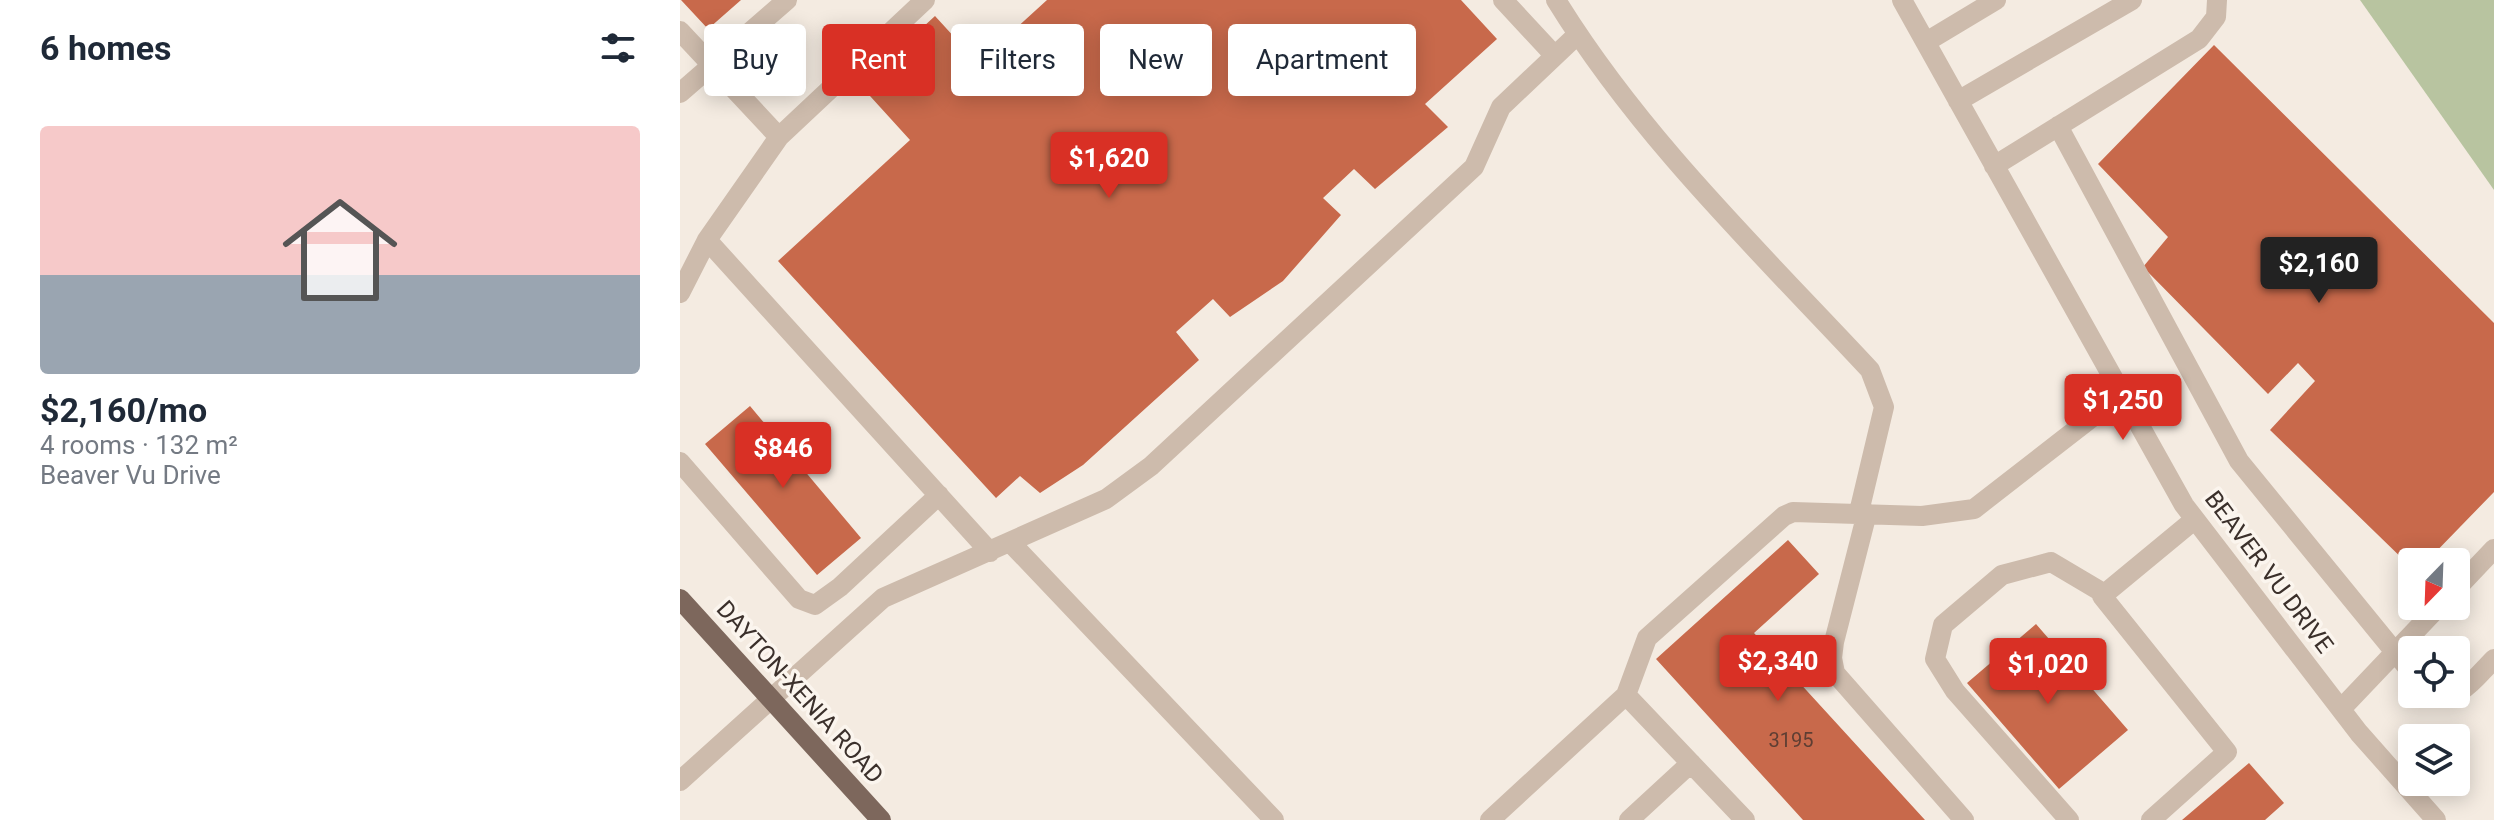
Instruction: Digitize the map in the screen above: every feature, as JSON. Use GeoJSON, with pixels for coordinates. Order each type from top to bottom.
{"type":"FeatureCollection","features":[{"type":"Feature","properties":{"kind":"main road","name":"DAYTON-XENIA ROAD"},"geometry":{"type":"LineString","coordinates":[[680,599],[881,820]]}},
{"type":"Feature","properties":{"kind":"street"},"geometry":{"type":"LineString","coordinates":[[759,24],[787,0]]}},
{"type":"Feature","properties":{"kind":"street"},"geometry":{"type":"LineString","coordinates":[[680,293],[707,240],[779,137],[925,0]]}},
{"type":"Feature","properties":{"kind":"street"},"geometry":{"type":"LineString","coordinates":[[1503,0],[1555,56]]}},
{"type":"Feature","properties":{"kind":"street"},"geometry":{"type":"LineString","coordinates":[[1556,0],[1577,35],[1678,166],[1870,370],[1884,407],[1834,642],[1832,658],[1835,673],[1964,820]]}},
{"type":"Feature","properties":{"kind":"street","name":"BEAVER VU DRIVE"},"geometry":{"type":"LineString","coordinates":[[1902,0],[2194,520],[2341,709],[2436,820]]}},
{"type":"Feature","properties":{"kind":"street"},"geometry":{"type":"LineString","coordinates":[[1926,42],[1996,0]]}},
{"type":"Feature","properties":{"kind":"street"},"geometry":{"type":"LineString","coordinates":[[1958,101],[2132,0]]}},
{"type":"Feature","properties":{"kind":"street"},"geometry":{"type":"LineString","coordinates":[[1994,166],[2199,39],[2216,17],[2217,0]]}},
{"type":"Feature","properties":{"kind":"street"},"geometry":{"type":"LineString","coordinates":[[680,31],[704,56]]}},
{"type":"Feature","properties":{"kind":"street"},"geometry":{"type":"LineString","coordinates":[[680,781],[883,598],[1106,499],[1151,466],[1474,167],[1501,107],[1577,35]]}},
{"type":"Feature","properties":{"kind":"street"},"geometry":{"type":"LineString","coordinates":[[680,93],[704,72]]}},
{"type":"Feature","properties":{"kind":"street"},"geometry":{"type":"LineString","coordinates":[[741,96],[779,137]]}},
{"type":"Feature","properties":{"kind":"street"},"geometry":{"type":"LineString","coordinates":[[2058,126],[2239,461],[2398,657]]}},
{"type":"Feature","properties":{"kind":"street"},"geometry":{"type":"LineString","coordinates":[[707,240],[990,552]]}},
{"type":"Feature","properties":{"kind":"street"},"geometry":{"type":"LineString","coordinates":[[1490,820],[1626,695],[1647,638],[1784,516],[1793,512],[1863,512],[1922,516],[1974,509],[2122,394]]}},
{"type":"Feature","properties":{"kind":"street"},"geometry":{"type":"LineString","coordinates":[[680,462],[799,599],[815,605],[840,587],[939,495]]}},
{"type":"Feature","properties":{"kind":"street"},"geometry":{"type":"LineString","coordinates":[[2151,820],[2227,752],[2102,596],[2194,520]]}},
{"type":"Feature","properties":{"kind":"street"},"geometry":{"type":"LineString","coordinates":[[1010,542],[1274,820]]}},
{"type":"Feature","properties":{"kind":"street"},"geometry":{"type":"LineString","coordinates":[[2470,574],[2494,549]]}},
{"type":"Feature","properties":{"kind":"street"},"geometry":{"type":"LineString","coordinates":[[2069,820],[1955,691],[1935,659],[1943,625],[2002,575],[2051,562],[2105,594]]}},
{"type":"Feature","properties":{"kind":"street"},"geometry":{"type":"LineString","coordinates":[[2341,709],[2426,620]]}},
{"type":"Feature","properties":{"kind":"street"},"geometry":{"type":"LineString","coordinates":[[2470,683],[2494,659]]}},
{"type":"Feature","properties":{"kind":"street"},"geometry":{"type":"LineString","coordinates":[[1626,695],[1745,820]]}},
{"type":"Feature","properties":{"kind":"street"},"geometry":{"type":"LineString","coordinates":[[1629,820],[1691,763]]}},
{"type":"Feature","properties":{"kind":"green space"},"geometry":{"type":"Polygon","coordinates":[[[2360,0],[2494,0],[2494,190],[2360,0]]]}},
{"type":"Feature","properties":{"kind":"building"},"geometry":{"type":"Polygon","coordinates":[[[681,0],[741,0],[714,24],[704,25],[681,0]]]}},
{"type":"Feature","properties":{"kind":"building"},"geometry":{"type":"Polygon","coordinates":[[[1047,0],[1461,0],[1497,39],[1425,104],[1448,127],[1375,189],[1354,169],[1323,198],[1341,215],[1283,281],[1230,317],[1213,299],[1176,332],[1199,360],[1083,465],[1040,493],[1020,476],[996,498],[778,261],[910,140],[870,96],[935,96],[935,24],[926,24],[935,16],[951,33],[951,96],[1084,96],[1084,24],[1021,24],[1047,0]]]}},
{"type":"Feature","properties":{"kind":"building"},"geometry":{"type":"Polygon","coordinates":[[[2214,45],[2494,323],[2494,492],[2440,548],[2398,548],[2398,554],[2270,430],[2315,381],[2298,363],[2268,394],[2143,267],[2168,237],[2098,164],[2214,45]]]}},
{"type":"Feature","properties":{"kind":"building"},"geometry":{"type":"Polygon","coordinates":[[[750,406],[861,538],[817,575],[705,444],[750,406]]]}},
{"type":"Feature","properties":{"kind":"building"},"geometry":{"type":"Polygon","coordinates":[[[1788,540],[1819,574],[1754,633],[1925,820],[1803,820],[1656,659],[1788,540]]]}},
{"type":"Feature","properties":{"kind":"building"},"geometry":{"type":"Polygon","coordinates":[[[2036,624],[2128,730],[2059,789],[1967,683],[2036,624]]]}},
{"type":"Feature","properties":{"kind":"building"},"geometry":{"type":"Polygon","coordinates":[[[2249,763],[2284,803],[2265,820],[2182,820],[2249,763]]]}}]}
